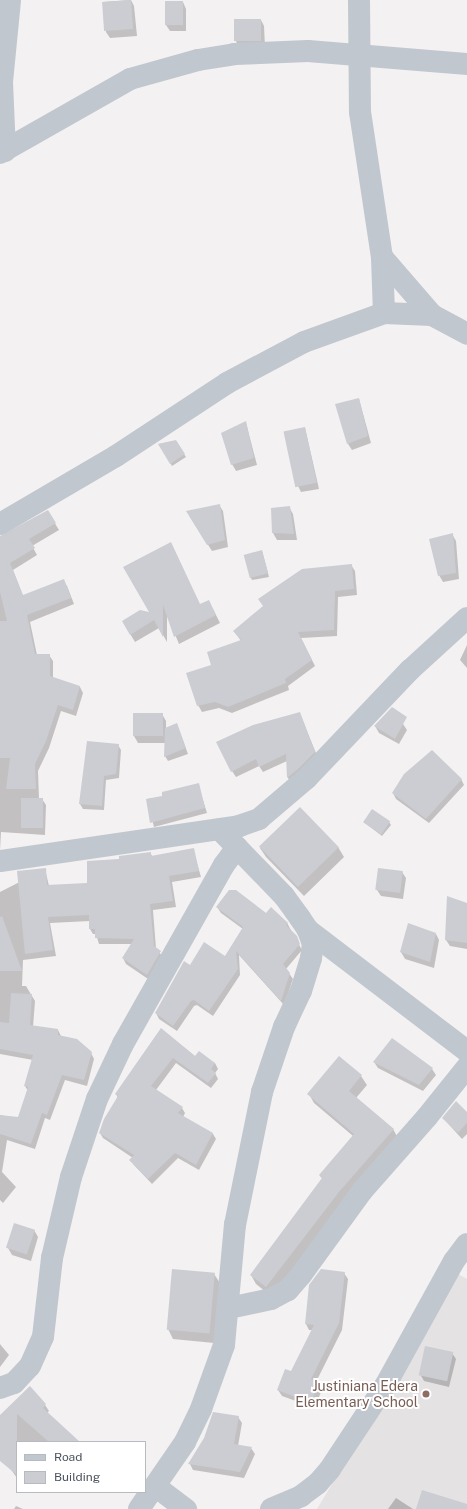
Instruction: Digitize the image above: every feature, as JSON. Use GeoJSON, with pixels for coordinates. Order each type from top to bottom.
{"type":"FeatureCollection","features":[{"type":"Feature","properties":{"kind":"street"},"geometry":{"type":"LineString","coordinates":[[10,0],[2,82],[2,152],[124,82],[164,69],[234,54],[308,51],[467,64]]}},
{"type":"Feature","properties":{"kind":"street"},"geometry":{"type":"LineString","coordinates":[[359,0],[358,54],[360,112],[382,257],[384,313]]}},
{"type":"Feature","properties":{"kind":"street"},"geometry":{"type":"LineString","coordinates":[[382,257],[432,315],[467,334]]}},
{"type":"Feature","properties":{"kind":"street"},"geometry":{"type":"LineString","coordinates":[[0,524],[116,456],[228,383],[304,342],[384,313],[432,315]]}},
{"type":"Feature","properties":{"kind":"street"},"geometry":{"type":"LineString","coordinates":[[0,861],[239,826],[259,819],[288,795],[410,670],[467,618]]}},
{"type":"Feature","properties":{"kind":"street"},"geometry":{"type":"LineString","coordinates":[[219,829],[284,896],[308,930],[467,1051]]}},
{"type":"Feature","properties":{"kind":"street"},"geometry":{"type":"LineString","coordinates":[[0,1388],[14,1383],[30,1366],[42,1343],[46,1321],[52,1258],[71,1177],[97,1099],[123,1044],[224,865],[236,847]]}},
{"type":"Feature","properties":{"kind":"street"},"geometry":{"type":"LineString","coordinates":[[139,1509],[185,1442],[201,1409],[224,1345],[230,1308],[235,1225],[262,1092],[284,1027],[308,973],[312,944],[308,930]]}},
{"type":"Feature","properties":{"kind":"street"},"geometry":{"type":"LineString","coordinates":[[230,1308],[271,1299],[288,1290],[301,1275],[362,1191],[427,1117],[467,1067]]}},
{"type":"Feature","properties":{"kind":"street"},"geometry":{"type":"LineString","coordinates":[[271,1509],[301,1496],[318,1483],[330,1469],[384,1386],[454,1261],[467,1244]]}},
{"type":"Feature","properties":{"kind":"street"},"geometry":{"type":"LineString","coordinates":[[154,1486],[186,1509]]}},
{"type":"Feature","properties":{"kind":"shaded area","name":"Justiniana Edera Elementary School"},"geometry":{"type":"Polygon","coordinates":[[[458,1274],[467,1279],[467,1509],[317,1509],[458,1274]]]}},
{"type":"Feature","properties":{"kind":"building"},"geometry":{"type":"Polygon","coordinates":[[[131,0],[133,29],[104,31],[102,2],[131,0]]]}},
{"type":"Feature","properties":{"kind":"building"},"geometry":{"type":"Polygon","coordinates":[[[165,1],[183,1],[183,25],[165,25],[165,1]]]}},
{"type":"Feature","properties":{"kind":"building"},"geometry":{"type":"Polygon","coordinates":[[[234,19],[261,19],[261,41],[234,41],[234,19]]]}},
{"type":"Feature","properties":{"kind":"building"},"geometry":{"type":"Polygon","coordinates":[[[359,398],[368,436],[347,444],[335,404],[359,398]]]}},
{"type":"Feature","properties":{"kind":"building"},"geometry":{"type":"Polygon","coordinates":[[[246,421],[254,458],[231,465],[221,433],[246,421]]]}},
{"type":"Feature","properties":{"kind":"building"},"geometry":{"type":"Polygon","coordinates":[[[305,427],[317,483],[295,487],[283,432],[305,427]]]}},
{"type":"Feature","properties":{"kind":"building"},"geometry":{"type":"Polygon","coordinates":[[[176,440],[185,454],[170,464],[158,444],[176,440]]]}},
{"type":"Feature","properties":{"kind":"building"},"geometry":{"type":"Polygon","coordinates":[[[220,504],[225,540],[207,545],[186,511],[220,504]]]}},
{"type":"Feature","properties":{"kind":"building"},"geometry":{"type":"Polygon","coordinates":[[[290,506],[294,534],[272,533],[271,508],[290,506]]]}},
{"type":"Feature","properties":{"kind":"building"},"geometry":{"type":"Polygon","coordinates":[[[48,510],[56,523],[29,539],[35,548],[10,563],[23,595],[64,579],[71,598],[27,615],[35,654],[50,654],[50,676],[80,686],[73,710],[58,705],[46,741],[35,764],[36,789],[6,789],[10,758],[0,758],[0,621],[7,621],[0,592],[0,536],[48,510]]]}},
{"type":"Feature","properties":{"kind":"building"},"geometry":{"type":"Polygon","coordinates":[[[453,533],[456,573],[438,576],[429,539],[453,533]]]}},
{"type":"Feature","properties":{"kind":"building"},"geometry":{"type":"Polygon","coordinates":[[[171,542],[200,604],[209,600],[216,615],[174,637],[163,605],[163,637],[154,620],[130,635],[122,621],[140,610],[149,612],[123,567],[171,542]]]}},
{"type":"Feature","properties":{"kind":"building"},"geometry":{"type":"Polygon","coordinates":[[[262,550],[268,573],[250,578],[244,555],[262,550]]]}},
{"type":"Feature","properties":{"kind":"building"},"geometry":{"type":"Polygon","coordinates":[[[352,564],[354,589],[335,591],[334,630],[298,632],[312,660],[285,679],[286,683],[228,707],[215,702],[197,706],[186,673],[211,665],[207,652],[241,640],[233,631],[263,606],[258,599],[302,569],[352,564]]]}},
{"type":"Feature","properties":{"kind":"building"},"geometry":{"type":"Polygon","coordinates":[[[392,707],[407,717],[395,739],[374,726],[392,707]]]}},
{"type":"Feature","properties":{"kind":"building"},"geometry":{"type":"Polygon","coordinates":[[[300,712],[315,752],[298,769],[287,778],[286,754],[259,767],[256,759],[231,772],[216,742],[253,725],[300,712]]]}},
{"type":"Feature","properties":{"kind":"building"},"geometry":{"type":"Polygon","coordinates":[[[133,713],[163,713],[163,736],[133,736],[133,713]]]}},
{"type":"Feature","properties":{"kind":"building"},"geometry":{"type":"Polygon","coordinates":[[[177,723],[186,748],[164,757],[165,728],[177,723]]]}},
{"type":"Feature","properties":{"kind":"building"},"geometry":{"type":"Polygon","coordinates":[[[87,741],[119,744],[116,774],[104,776],[102,806],[79,804],[87,741]]]}},
{"type":"Feature","properties":{"kind":"building"},"geometry":{"type":"Polygon","coordinates":[[[432,750],[462,779],[426,819],[392,793],[404,774],[432,750]]]}},
{"type":"Feature","properties":{"kind":"building"},"geometry":{"type":"Polygon","coordinates":[[[199,783],[205,808],[150,823],[146,799],[162,796],[162,792],[199,783]]]}},
{"type":"Feature","properties":{"kind":"building"},"geometry":{"type":"Polygon","coordinates":[[[21,798],[43,798],[43,828],[21,828],[21,798]]]}},
{"type":"Feature","properties":{"kind":"building"},"geometry":{"type":"Polygon","coordinates":[[[300,807],[339,847],[298,887],[259,847],[300,807]]]}},
{"type":"Feature","properties":{"kind":"building"},"geometry":{"type":"Polygon","coordinates":[[[372,809],[390,821],[381,835],[363,822],[372,809]]]}},
{"type":"Feature","properties":{"kind":"building"},"geometry":{"type":"Polygon","coordinates":[[[194,848],[199,871],[169,876],[173,901],[150,904],[154,946],[161,951],[147,975],[122,958],[134,939],[95,938],[95,929],[89,929],[89,915],[48,917],[53,950],[25,954],[17,871],[46,868],[47,885],[87,883],[87,861],[119,859],[119,856],[151,852],[151,856],[194,848]]]}},
{"type":"Feature","properties":{"kind":"building"},"geometry":{"type":"Polygon","coordinates":[[[378,868],[403,871],[400,893],[375,890],[378,868]]]}},
{"type":"Feature","properties":{"kind":"building"},"geometry":{"type":"Polygon","coordinates":[[[229,890],[236,890],[266,913],[271,907],[288,923],[286,925],[297,936],[300,944],[283,964],[290,973],[281,1001],[236,951],[238,969],[209,1011],[194,1000],[191,1001],[173,1026],[155,1013],[184,961],[190,965],[204,942],[225,956],[243,927],[216,907],[229,890]]]}},
{"type":"Feature","properties":{"kind":"building"},"geometry":{"type":"Polygon","coordinates":[[[447,896],[467,903],[467,943],[445,940],[447,896]]]}},
{"type":"Feature","properties":{"kind":"building"},"geometry":{"type":"Polygon","coordinates":[[[2,916],[22,971],[0,971],[0,917],[2,916]]]}},
{"type":"Feature","properties":{"kind":"building"},"geometry":{"type":"Polygon","coordinates":[[[408,923],[436,933],[430,962],[400,952],[408,923]]]}},
{"type":"Feature","properties":{"kind":"building"},"geometry":{"type":"Polygon","coordinates":[[[11,993],[32,994],[30,1025],[58,1029],[58,1035],[77,1039],[92,1052],[84,1080],[62,1075],[47,1115],[42,1113],[31,1144],[0,1134],[0,1115],[18,1117],[28,1087],[24,1086],[33,1055],[0,1049],[0,1022],[9,1023],[11,993]]]}},
{"type":"Feature","properties":{"kind":"building"},"geometry":{"type":"Polygon","coordinates":[[[161,1028],[195,1056],[199,1051],[215,1063],[211,1069],[216,1073],[208,1083],[173,1058],[151,1086],[183,1107],[178,1113],[213,1133],[196,1165],[175,1153],[148,1179],[129,1160],[134,1155],[99,1133],[104,1119],[118,1096],[115,1094],[161,1028]]]}},
{"type":"Feature","properties":{"kind":"building"},"geometry":{"type":"Polygon","coordinates":[[[392,1038],[433,1068],[419,1085],[373,1062],[392,1038]]]}},
{"type":"Feature","properties":{"kind":"building"},"geometry":{"type":"Polygon","coordinates":[[[339,1056],[362,1075],[349,1091],[394,1129],[339,1192],[266,1287],[250,1275],[322,1178],[319,1175],[354,1134],[307,1094],[339,1056]]]}},
{"type":"Feature","properties":{"kind":"building"},"geometry":{"type":"Polygon","coordinates":[[[456,1101],[467,1112],[467,1123],[458,1133],[442,1118],[456,1101]]]}},
{"type":"Feature","properties":{"kind":"building"},"geometry":{"type":"Polygon","coordinates":[[[14,1223],[35,1230],[27,1255],[6,1248],[14,1223]]]}},
{"type":"Feature","properties":{"kind":"building"},"geometry":{"type":"Polygon","coordinates":[[[172,1269],[215,1273],[210,1334],[167,1330],[172,1269]]]}},
{"type":"Feature","properties":{"kind":"building"},"geometry":{"type":"Polygon","coordinates":[[[321,1269],[345,1272],[339,1323],[311,1379],[319,1382],[311,1403],[277,1390],[285,1369],[291,1371],[314,1325],[305,1324],[309,1285],[321,1269]]]}},
{"type":"Feature","properties":{"kind":"building"},"geometry":{"type":"Polygon","coordinates":[[[425,1346],[453,1352],[447,1381],[419,1375],[425,1346]]]}},
{"type":"Feature","properties":{"kind":"building"},"geometry":{"type":"Polygon","coordinates":[[[30,1386],[46,1404],[43,1408],[79,1441],[48,1441],[17,1414],[16,1474],[0,1461],[0,1415],[30,1386]]]}},
{"type":"Feature","properties":{"kind":"building"},"geometry":{"type":"Polygon","coordinates":[[[213,1412],[239,1416],[234,1444],[252,1447],[240,1472],[188,1464],[204,1438],[213,1412]]]}},
{"type":"Feature","properties":{"kind":"building"},"geometry":{"type":"Polygon","coordinates":[[[422,1490],[467,1504],[467,1509],[416,1509],[422,1490]]]}},
{"type":"Feature","properties":{"kind":"place","name":"Justiniana Edera Elementary School"},"geometry":{"type":"Point","coordinates":[426,1394]}}]}
